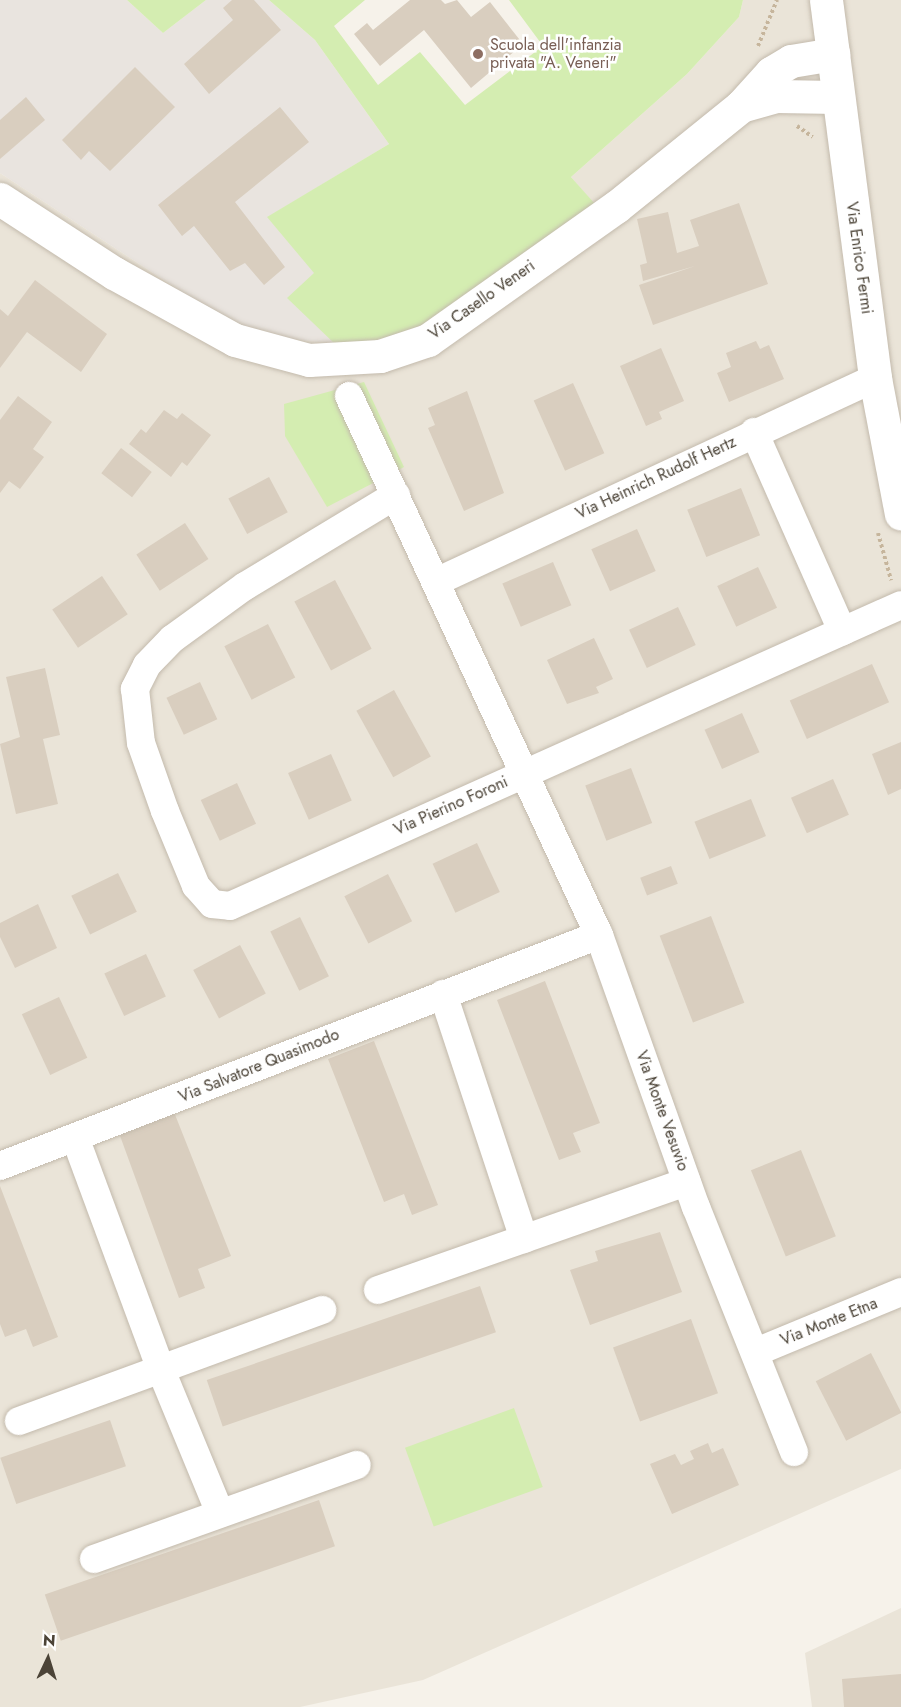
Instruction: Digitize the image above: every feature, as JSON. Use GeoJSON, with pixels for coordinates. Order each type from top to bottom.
{"type":"FeatureCollection","features":[{"type":"Feature","properties":{"kind":"street","name":"Via Enrico Fermi"},"geometry":{"type":"LineString","coordinates":[[826,0],[875,378],[901,514]]}},
{"type":"Feature","properties":{"kind":"street","name":"Via Casello Veneri"},"geometry":{"type":"LineString","coordinates":[[4,209],[235,340],[309,360],[380,356],[428,340],[616,207],[741,106],[771,73],[791,62],[833,54]]}},
{"type":"Feature","properties":{"kind":"street","name":"Via Casello Veneri"},"geometry":{"type":"LineString","coordinates":[[741,106],[776,96],[837,97]]}},
{"type":"Feature","properties":{"kind":"street","name":"Via Heinrich Rudolf Hertz"},"geometry":{"type":"LineString","coordinates":[[438,581],[754,432],[875,378]]}},
{"type":"Feature","properties":{"kind":"street"},"geometry":{"type":"LineString","coordinates":[[349,396],[438,581],[522,774]]}},
{"type":"Feature","properties":{"kind":"street"},"geometry":{"type":"LineString","coordinates":[[754,432],[842,631]]}},
{"type":"Feature","properties":{"kind":"street","name":"Via Pierino Foroni"},"geometry":{"type":"LineString","coordinates":[[396,495],[245,586],[172,639],[147,665],[135,688],[141,743],[165,811],[196,886],[212,904],[230,906],[901,605]]}},
{"type":"Feature","properties":{"kind":"street","name":"Via Monte Vesuvio"},"geometry":{"type":"LineString","coordinates":[[522,774],[599,935],[687,1182],[794,1452]]}},
{"type":"Feature","properties":{"kind":"street","name":"Via Salvatore Quasimodo"},"geometry":{"type":"LineString","coordinates":[[0,1166],[76,1140],[443,994],[599,935]]}},
{"type":"Feature","properties":{"kind":"street"},"geometry":{"type":"LineString","coordinates":[[443,994],[524,1239]]}},
{"type":"Feature","properties":{"kind":"street"},"geometry":{"type":"LineString","coordinates":[[76,1140],[161,1370],[220,1513]]}},
{"type":"Feature","properties":{"kind":"street"},"geometry":{"type":"LineString","coordinates":[[378,1290],[687,1182]]}},
{"type":"Feature","properties":{"kind":"street","name":"Via Monte Etna"},"geometry":{"type":"LineString","coordinates":[[756,1352],[901,1292]]}},
{"type":"Feature","properties":{"kind":"street"},"geometry":{"type":"LineString","coordinates":[[19,1421],[322,1310]]}},
{"type":"Feature","properties":{"kind":"street"},"geometry":{"type":"LineString","coordinates":[[94,1559],[357,1465]]}},
{"type":"Feature","properties":{"kind":"shaded area"},"geometry":{"type":"Polygon","coordinates":[[[0,0],[127,0],[163,33],[206,0],[269,0],[315,40],[389,144],[268,217],[315,273],[288,298],[335,344],[273,337],[236,327],[0,173],[0,0]]]}},
{"type":"Feature","properties":{"kind":"shaded area"},"geometry":{"type":"Polygon","coordinates":[[[743,0],[901,0],[901,1469],[423,1680],[300,1707],[0,1707],[0,173],[236,327],[594,204],[571,177],[687,74],[739,17],[743,0]]]}},
{"type":"Feature","properties":{"kind":"shaded area"},"geometry":{"type":"Polygon","coordinates":[[[901,1608],[901,1707],[812,1707],[805,1653],[901,1608]]]}},
{"type":"Feature","properties":{"kind":"green space"},"geometry":{"type":"Polygon","coordinates":[[[127,0],[206,0],[163,33],[127,0]]]}},
{"type":"Feature","properties":{"kind":"green space"},"geometry":{"type":"Polygon","coordinates":[[[269,0],[365,0],[334,26],[378,85],[420,52],[465,105],[543,46],[509,0],[743,0],[739,17],[687,74],[571,177],[595,204],[423,328],[378,340],[335,344],[287,298],[314,273],[267,217],[389,144],[315,40],[269,0]]]}},
{"type":"Feature","properties":{"kind":"green space"},"geometry":{"type":"Polygon","coordinates":[[[364,382],[404,467],[327,507],[285,436],[284,404],[364,382]]]}},
{"type":"Feature","properties":{"kind":"green space"},"geometry":{"type":"Polygon","coordinates":[[[514,1408],[543,1487],[434,1527],[405,1448],[514,1408]]]}},
{"type":"Feature","properties":{"kind":"building"},"geometry":{"type":"Polygon","coordinates":[[[232,0],[254,0],[281,30],[209,94],[184,64],[233,20],[223,8],[232,0]]]}},
{"type":"Feature","properties":{"kind":"building","name":"Scuola dell'infanzia privata \"A. Veneri\""},"geometry":{"type":"Polygon","coordinates":[[[410,0],[441,0],[445,4],[457,0],[471,17],[490,2],[523,44],[471,88],[424,30],[380,66],[354,34],[367,23],[373,30],[410,0]]]}},
{"type":"Feature","properties":{"kind":"building"},"geometry":{"type":"Polygon","coordinates":[[[135,67],[175,107],[110,171],[89,151],[81,160],[62,140],[135,67]]]}},
{"type":"Feature","properties":{"kind":"building"},"geometry":{"type":"Polygon","coordinates":[[[26,97],[45,120],[0,159],[0,120],[26,97]]]}},
{"type":"Feature","properties":{"kind":"building"},"geometry":{"type":"Polygon","coordinates":[[[280,107],[309,142],[235,202],[285,267],[264,285],[245,263],[230,271],[194,226],[182,236],[158,205],[280,107]]]}},
{"type":"Feature","properties":{"kind":"building"},"geometry":{"type":"Polygon","coordinates":[[[739,203],[768,284],[653,325],[639,285],[695,266],[643,281],[640,265],[647,263],[637,219],[668,212],[677,253],[699,246],[690,220],[739,203]]]}},
{"type":"Feature","properties":{"kind":"building"},"geometry":{"type":"Polygon","coordinates":[[[35,280],[107,334],[81,372],[27,332],[0,368],[0,309],[8,316],[35,280]]]}},
{"type":"Feature","properties":{"kind":"building"},"geometry":{"type":"Polygon","coordinates":[[[756,341],[760,349],[769,345],[784,379],[729,402],[717,373],[731,367],[726,353],[756,341]]]}},
{"type":"Feature","properties":{"kind":"building"},"geometry":{"type":"Polygon","coordinates":[[[661,348],[684,401],[659,412],[662,419],[646,426],[620,366],[661,348]]]}},
{"type":"Feature","properties":{"kind":"building"},"geometry":{"type":"Polygon","coordinates":[[[573,383],[604,453],[565,471],[534,400],[573,383]]]}},
{"type":"Feature","properties":{"kind":"building"},"geometry":{"type":"Polygon","coordinates":[[[467,391],[504,493],[464,511],[428,428],[435,425],[428,408],[467,391]]]}},
{"type":"Feature","properties":{"kind":"building"},"geometry":{"type":"Polygon","coordinates":[[[18,396],[52,422],[33,449],[44,457],[20,489],[9,481],[0,493],[0,420],[18,396]]]}},
{"type":"Feature","properties":{"kind":"building"},"geometry":{"type":"Polygon","coordinates":[[[164,410],[177,419],[182,413],[211,435],[187,466],[182,462],[171,477],[129,444],[141,429],[146,433],[164,410]]]}},
{"type":"Feature","properties":{"kind":"building"},"geometry":{"type":"Polygon","coordinates":[[[121,448],[152,472],[132,497],[101,473],[121,448]]]}},
{"type":"Feature","properties":{"kind":"building"},"geometry":{"type":"Polygon","coordinates":[[[269,477],[288,512],[247,534],[228,499],[269,477]]]}},
{"type":"Feature","properties":{"kind":"building"},"geometry":{"type":"Polygon","coordinates":[[[741,488],[760,535],[706,557],[687,510],[741,488]]]}},
{"type":"Feature","properties":{"kind":"building"},"geometry":{"type":"Polygon","coordinates":[[[185,523],[208,559],[160,591],[136,555],[185,523]]]}},
{"type":"Feature","properties":{"kind":"building"},"geometry":{"type":"Polygon","coordinates":[[[637,529],[656,571],[610,591],[591,549],[637,529]]]}},
{"type":"Feature","properties":{"kind":"building"},"geometry":{"type":"Polygon","coordinates":[[[553,562],[571,605],[521,627],[502,583],[553,562]]]}},
{"type":"Feature","properties":{"kind":"building"},"geometry":{"type":"Polygon","coordinates":[[[758,567],[777,608],[736,627],[717,586],[758,567]]]}},
{"type":"Feature","properties":{"kind":"building"},"geometry":{"type":"Polygon","coordinates":[[[102,576],[128,614],[78,648],[52,610],[102,576]]]}},
{"type":"Feature","properties":{"kind":"building"},"geometry":{"type":"Polygon","coordinates":[[[335,580],[372,649],[331,670],[294,602],[335,580]]]}},
{"type":"Feature","properties":{"kind":"building"},"geometry":{"type":"Polygon","coordinates":[[[678,607],[696,645],[647,668],[629,630],[678,607]]]}},
{"type":"Feature","properties":{"kind":"building"},"geometry":{"type":"Polygon","coordinates":[[[268,624],[295,677],[252,700],[224,646],[268,624]]]}},
{"type":"Feature","properties":{"kind":"building"},"geometry":{"type":"Polygon","coordinates":[[[594,638],[613,679],[596,687],[599,693],[567,704],[547,660],[594,638]]]}},
{"type":"Feature","properties":{"kind":"building"},"geometry":{"type":"Polygon","coordinates":[[[872,664],[889,702],[807,739],[790,701],[872,664]]]}},
{"type":"Feature","properties":{"kind":"building"},"geometry":{"type":"Polygon","coordinates":[[[45,668],[60,735],[43,739],[58,804],[16,814],[0,744],[20,737],[6,677],[45,668]]]}},
{"type":"Feature","properties":{"kind":"building"},"geometry":{"type":"Polygon","coordinates":[[[200,682],[217,719],[184,735],[166,698],[200,682]]]}},
{"type":"Feature","properties":{"kind":"building"},"geometry":{"type":"Polygon","coordinates":[[[394,690],[431,756],[393,777],[356,711],[394,690]]]}},
{"type":"Feature","properties":{"kind":"building"},"geometry":{"type":"Polygon","coordinates":[[[742,713],[759,752],[722,769],[705,730],[742,713]]]}},
{"type":"Feature","properties":{"kind":"building"},"geometry":{"type":"Polygon","coordinates":[[[901,742],[901,789],[888,795],[872,754],[901,742]]]}},
{"type":"Feature","properties":{"kind":"building"},"geometry":{"type":"Polygon","coordinates":[[[331,754],[352,801],[309,820],[288,773],[331,754]]]}},
{"type":"Feature","properties":{"kind":"building"},"geometry":{"type":"Polygon","coordinates":[[[631,768],[652,823],[606,841],[585,786],[631,768]]]}},
{"type":"Feature","properties":{"kind":"building"},"geometry":{"type":"Polygon","coordinates":[[[833,779],[849,815],[807,833],[791,798],[833,779]]]}},
{"type":"Feature","properties":{"kind":"building"},"geometry":{"type":"Polygon","coordinates":[[[237,783],[256,824],[220,841],[201,800],[237,783]]]}},
{"type":"Feature","properties":{"kind":"building"},"geometry":{"type":"Polygon","coordinates":[[[751,799],[766,836],[709,859],[694,822],[751,799]]]}},
{"type":"Feature","properties":{"kind":"building"},"geometry":{"type":"Polygon","coordinates":[[[477,843],[500,892],[455,913],[433,864],[477,843]]]}},
{"type":"Feature","properties":{"kind":"building"},"geometry":{"type":"Polygon","coordinates":[[[671,866],[678,884],[647,896],[640,878],[671,866]]]}},
{"type":"Feature","properties":{"kind":"building"},"geometry":{"type":"Polygon","coordinates":[[[118,873],[137,912],[90,934],[71,896],[118,873]]]}},
{"type":"Feature","properties":{"kind":"building"},"geometry":{"type":"Polygon","coordinates":[[[388,874],[412,921],[368,943],[344,896],[388,874]]]}},
{"type":"Feature","properties":{"kind":"building"},"geometry":{"type":"Polygon","coordinates":[[[38,904],[57,948],[15,968],[0,937],[0,923],[38,904]]]}},
{"type":"Feature","properties":{"kind":"building"},"geometry":{"type":"Polygon","coordinates":[[[711,916],[744,1003],[693,1023],[660,936],[711,916]]]}},
{"type":"Feature","properties":{"kind":"building"},"geometry":{"type":"Polygon","coordinates":[[[300,917],[329,976],[299,991],[270,931],[300,917]]]}},
{"type":"Feature","properties":{"kind":"building"},"geometry":{"type":"Polygon","coordinates":[[[240,945],[266,994],[219,1018],[193,970],[240,945]]]}},
{"type":"Feature","properties":{"kind":"building"},"geometry":{"type":"Polygon","coordinates":[[[146,954],[166,997],[124,1016],[104,973],[146,954]]]}},
{"type":"Feature","properties":{"kind":"building"},"geometry":{"type":"Polygon","coordinates":[[[545,981],[600,1123],[573,1133],[581,1152],[559,1160],[497,1000],[545,981]]]}},
{"type":"Feature","properties":{"kind":"building"},"geometry":{"type":"Polygon","coordinates":[[[59,997],[87,1058],[50,1075],[22,1014],[59,997]]]}},
{"type":"Feature","properties":{"kind":"building"},"geometry":{"type":"Polygon","coordinates":[[[374,1041],[438,1205],[412,1215],[404,1194],[384,1202],[328,1059],[374,1041]]]}},
{"type":"Feature","properties":{"kind":"building"},"geometry":{"type":"Polygon","coordinates":[[[174,1112],[231,1256],[198,1269],[205,1288],[179,1298],[119,1133],[174,1112]]]}},
{"type":"Feature","properties":{"kind":"building"},"geometry":{"type":"Polygon","coordinates":[[[801,1150],[836,1236],[786,1256],[751,1170],[801,1150]]]}},
{"type":"Feature","properties":{"kind":"building"},"geometry":{"type":"Polygon","coordinates":[[[0,1186],[58,1337],[33,1347],[26,1329],[5,1337],[0,1324],[0,1186]]]}},
{"type":"Feature","properties":{"kind":"building"},"geometry":{"type":"Polygon","coordinates":[[[660,1232],[682,1292],[590,1325],[570,1270],[598,1261],[595,1251],[660,1232]]]}},
{"type":"Feature","properties":{"kind":"building"},"geometry":{"type":"Polygon","coordinates":[[[480,1286],[496,1332],[223,1426],[207,1380],[480,1286]]]}},
{"type":"Feature","properties":{"kind":"building"},"geometry":{"type":"Polygon","coordinates":[[[691,1319],[718,1393],[640,1422],[613,1347],[691,1319]]]}},
{"type":"Feature","properties":{"kind":"building"},"geometry":{"type":"Polygon","coordinates":[[[871,1353],[901,1413],[846,1441],[816,1381],[871,1353]]]}},
{"type":"Feature","properties":{"kind":"building"},"geometry":{"type":"Polygon","coordinates":[[[110,1420],[126,1466],[16,1504],[0,1458],[110,1420]]]}},
{"type":"Feature","properties":{"kind":"building"},"geometry":{"type":"Polygon","coordinates":[[[708,1443],[712,1453],[723,1448],[739,1485],[672,1514],[650,1464],[675,1454],[681,1465],[694,1459],[690,1451],[708,1443]]]}},
{"type":"Feature","properties":{"kind":"building"},"geometry":{"type":"Polygon","coordinates":[[[319,1500],[335,1546],[61,1641],[45,1594],[319,1500]]]}},
{"type":"Feature","properties":{"kind":"building"},"geometry":{"type":"Polygon","coordinates":[[[901,1674],[901,1707],[844,1707],[842,1679],[901,1674]]]}},
{"type":"Feature","properties":{"kind":"place","name":"Scuola dell'infanzia privata \"A. Veneri\""},"geometry":{"type":"Point","coordinates":[478,54]}}]}
